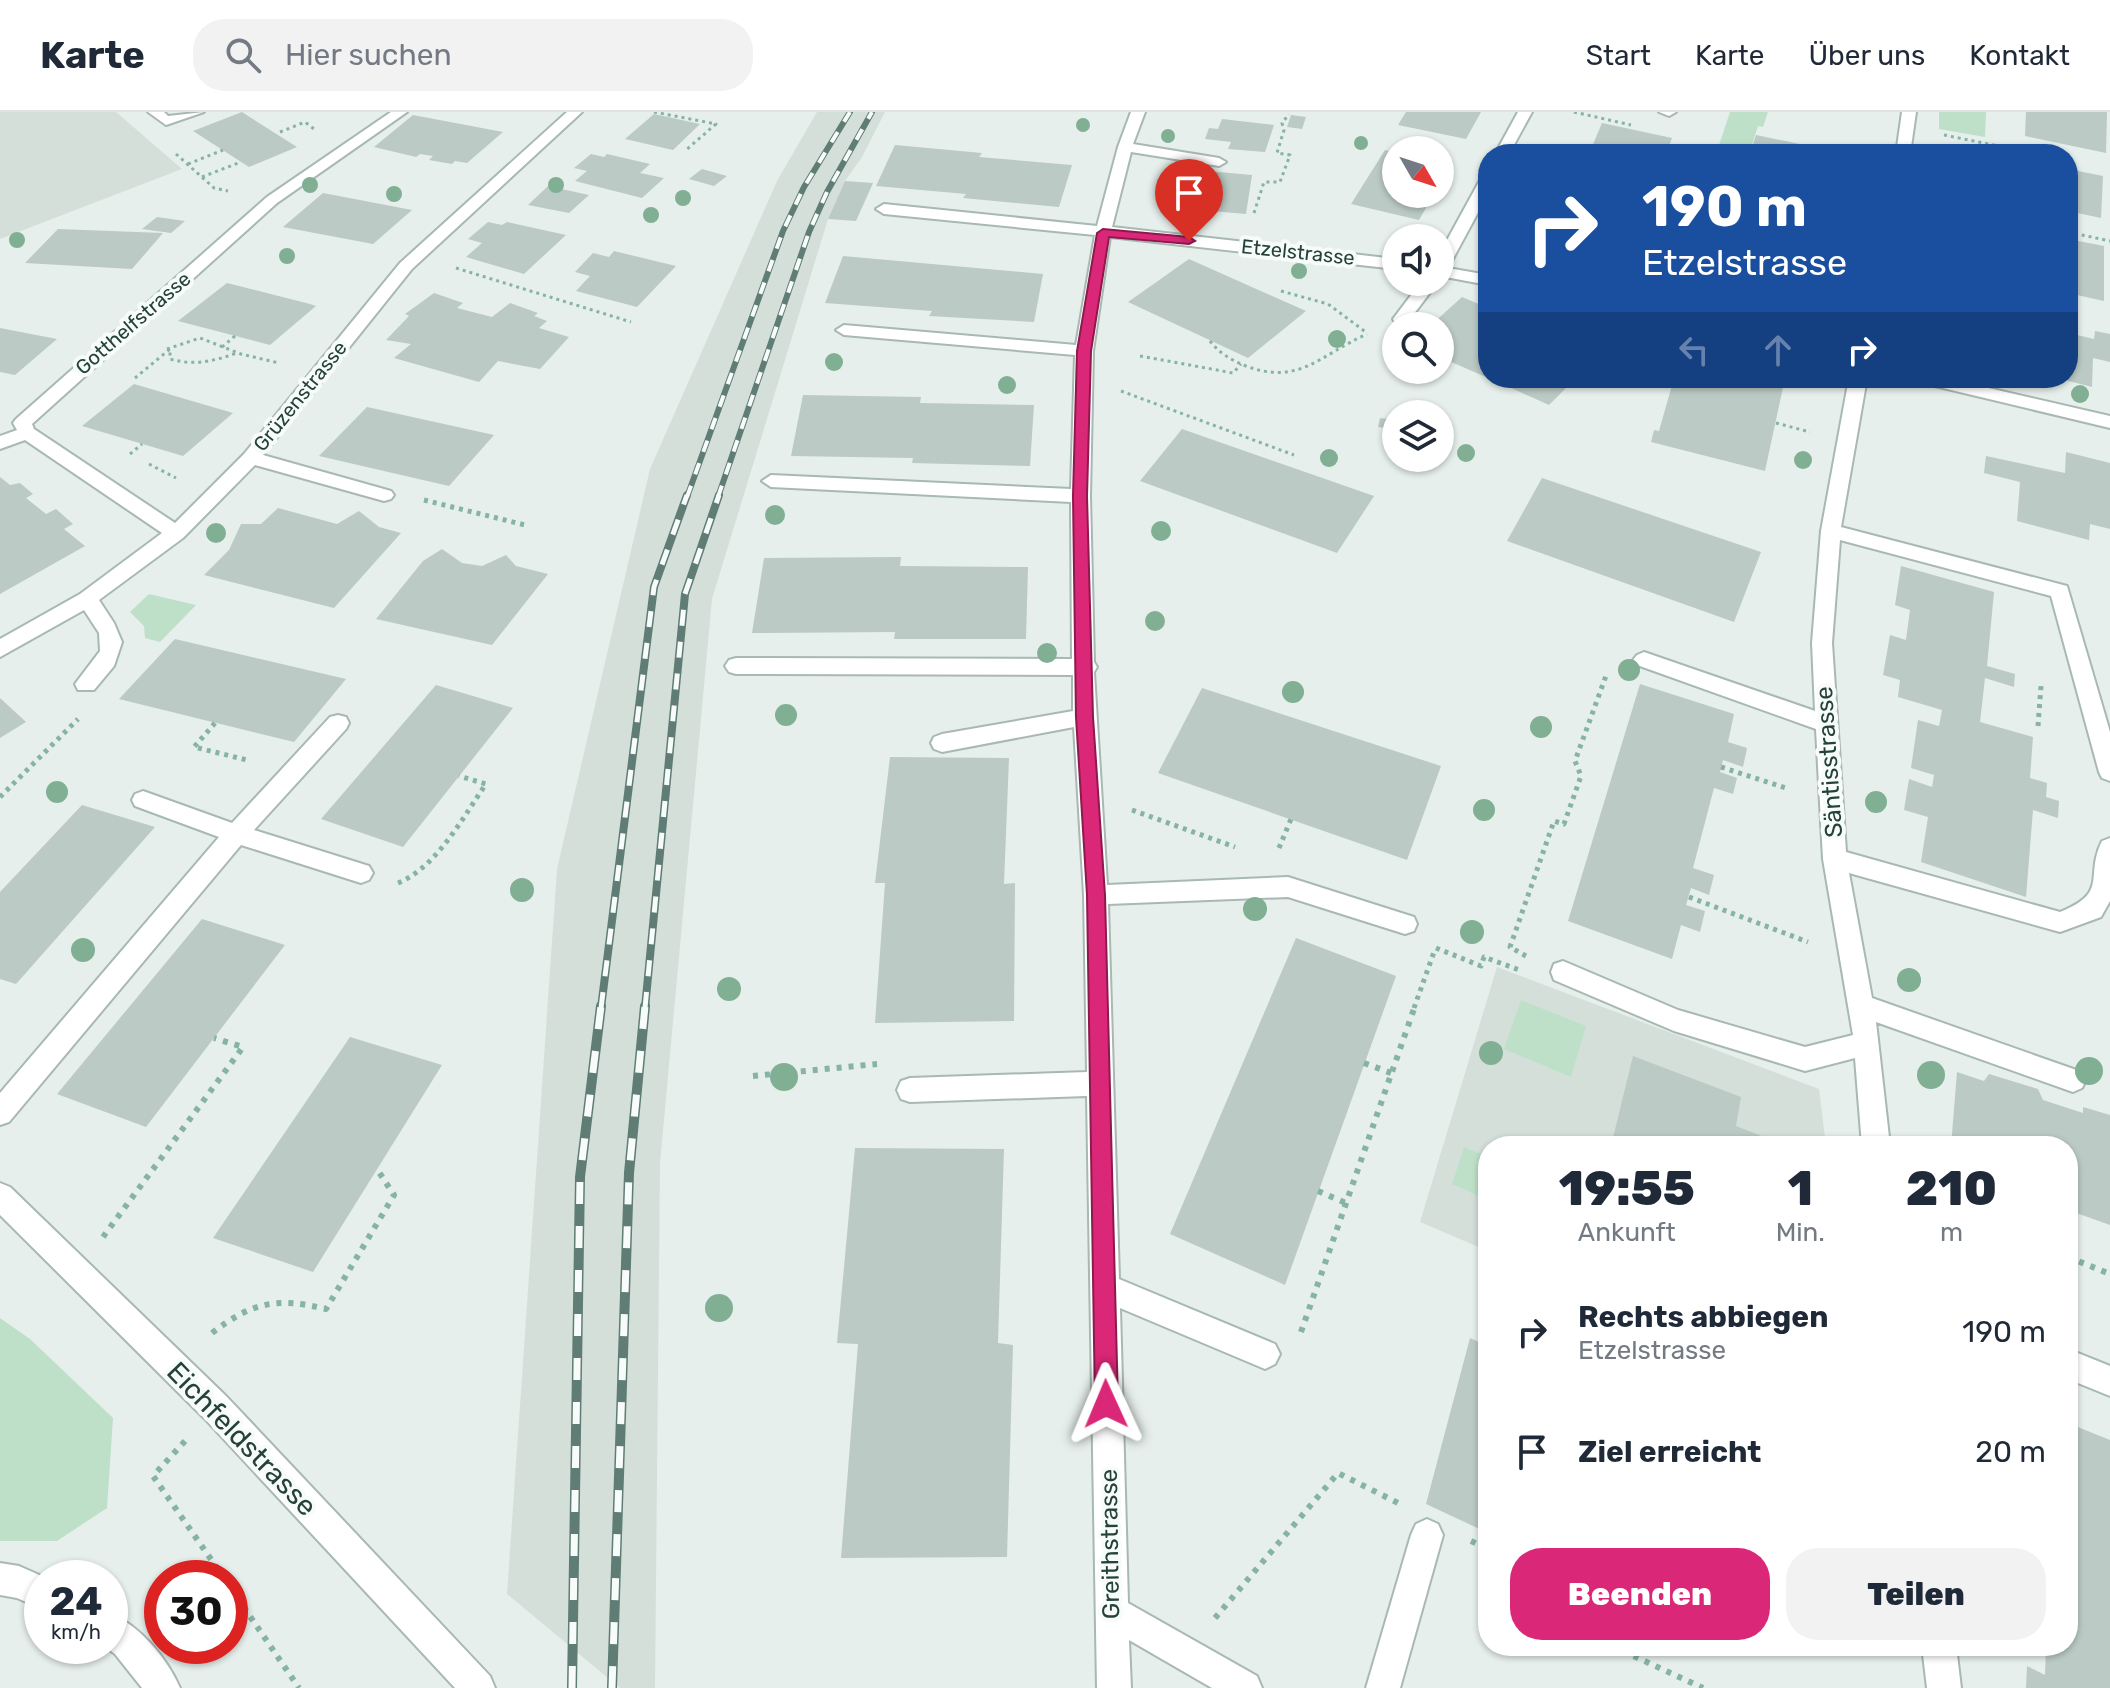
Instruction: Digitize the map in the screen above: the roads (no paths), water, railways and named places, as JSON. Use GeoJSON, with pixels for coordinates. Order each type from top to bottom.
{"type":"FeatureCollection","features":[{"type":"Feature","properties":{"kind":"street"},"geometry":{"type":"LineString","coordinates":[[161,117],[197,112]]}},
{"type":"Feature","properties":{"kind":"street","name":"Gotthelfstrasse"},"geometry":{"type":"LineString","coordinates":[[24,428],[116,337],[272,200],[400,112]]}},
{"type":"Feature","properties":{"kind":"street","name":"Grüzenstrasse"},"geometry":{"type":"LineString","coordinates":[[0,649],[87,599],[176,533],[251,458],[417,256],[575,112]]}},
{"type":"Feature","properties":{"kind":"street","name":"Greithstrasse"},"geometry":{"type":"LineString","coordinates":[[1114,1688],[1096,895],[1084,717],[1086,667],[1080,496],[1084,351],[1103,233],[1125,147],[1138,112]]}},
{"type":"Feature","properties":{"kind":"street"},"geometry":{"type":"LineString","coordinates":[[1507,144],[1525,112]]}},
{"type":"Feature","properties":{"kind":"street"},"geometry":{"type":"LineString","coordinates":[[1904,144],[1908,120]]}},
{"type":"Feature","properties":{"kind":"street"},"geometry":{"type":"LineString","coordinates":[[1125,147],[1219,162]]}},
{"type":"Feature","properties":{"kind":"street"},"geometry":{"type":"LineString","coordinates":[[1454,243],[1478,199]]}},
{"type":"Feature","properties":{"kind":"street","name":"Etzelstrasse"},"geometry":{"type":"LineString","coordinates":[[884,209],[1303,251],[1382,262]]}},
{"type":"Feature","properties":{"kind":"street"},"geometry":{"type":"LineString","coordinates":[[1454,272],[1478,278]]}},
{"type":"Feature","properties":{"kind":"street"},"geometry":{"type":"LineString","coordinates":[[1406,312],[1419,296]]}},
{"type":"Feature","properties":{"kind":"street"},"geometry":{"type":"LineString","coordinates":[[844,330],[1084,351]]}},
{"type":"Feature","properties":{"kind":"street","name":"Säntisstrasse"},"geometry":{"type":"LineString","coordinates":[[1856,388],[1831,531],[1822,643],[1835,859],[1867,1043],[1875,1136]]}},
{"type":"Feature","properties":{"kind":"street"},"geometry":{"type":"LineString","coordinates":[[1965,388],[2110,422]]}},
{"type":"Feature","properties":{"kind":"street"},"geometry":{"type":"LineString","coordinates":[[0,419],[24,428],[176,533]]}},
{"type":"Feature","properties":{"kind":"street"},"geometry":{"type":"LineString","coordinates":[[0,440],[24,428]]}},
{"type":"Feature","properties":{"kind":"street"},"geometry":{"type":"LineString","coordinates":[[251,458],[384,495]]}},
{"type":"Feature","properties":{"kind":"street"},"geometry":{"type":"LineString","coordinates":[[771,481],[1080,496]]}},
{"type":"Feature","properties":{"kind":"street"},"geometry":{"type":"LineString","coordinates":[[1831,531],[2060,591],[2110,772]]}},
{"type":"Feature","properties":{"kind":"street"},"geometry":{"type":"LineString","coordinates":[[86,684],[107,664],[113,647],[112,633],[87,599]]}},
{"type":"Feature","properties":{"kind":"street"},"geometry":{"type":"LineString","coordinates":[[1644,660],[1825,723]]}},
{"type":"Feature","properties":{"kind":"street"},"geometry":{"type":"LineString","coordinates":[[736,666],[1086,667]]}},
{"type":"Feature","properties":{"kind":"street"},"geometry":{"type":"LineString","coordinates":[[942,743],[1084,717]]}},
{"type":"Feature","properties":{"kind":"street"},"geometry":{"type":"LineString","coordinates":[[0,1113],[236,834],[338,723]]}},
{"type":"Feature","properties":{"kind":"street"},"geometry":{"type":"LineString","coordinates":[[143,800],[236,834],[361,873]]}},
{"type":"Feature","properties":{"kind":"street"},"geometry":{"type":"LineString","coordinates":[[1835,859],[2060,922],[2092,910],[2107,884],[2110,848]]}},
{"type":"Feature","properties":{"kind":"street"},"geometry":{"type":"LineString","coordinates":[[1096,895],[1288,887],[1405,924]]}},
{"type":"Feature","properties":{"kind":"street"},"geometry":{"type":"LineString","coordinates":[[1555,971],[1674,1020],[1805,1059],[1867,1043]]}},
{"type":"Feature","properties":{"kind":"street"},"geometry":{"type":"LineString","coordinates":[[1860,1005],[2073,1080]]}},
{"type":"Feature","properties":{"kind":"street"},"geometry":{"type":"LineString","coordinates":[[910,1090],[1100,1084]]}},
{"type":"Feature","properties":{"kind":"street","name":"Eichfeldstrasse"},"geometry":{"type":"LineString","coordinates":[[5,1211],[77,1273],[216,1408],[478,1688]]}},
{"type":"Feature","properties":{"kind":"street"},"geometry":{"type":"LineString","coordinates":[[1104,1287],[1265,1354]]}},
{"type":"Feature","properties":{"kind":"street"},"geometry":{"type":"LineString","coordinates":[[2078,1368],[2110,1381]]}},
{"type":"Feature","properties":{"kind":"street"},"geometry":{"type":"LineString","coordinates":[[1383,1688],[1427,1535]]}},
{"type":"Feature","properties":{"kind":"street"},"geometry":{"type":"LineString","coordinates":[[0,1579],[24,1584]]}},
{"type":"Feature","properties":{"kind":"street"},"geometry":{"type":"LineString","coordinates":[[1111,1611],[1245,1688]]}},
{"type":"Feature","properties":{"kind":"street"},"geometry":{"type":"LineString","coordinates":[[128,1643],[163,1688]]}},
{"type":"Feature","properties":{"kind":"street"},"geometry":{"type":"LineString","coordinates":[[1940,1656],[1944,1688]]}},
{"type":"Feature","properties":{"kind":"railway"},"geometry":{"type":"LineString","coordinates":[[687,497],[783,231],[804,187],[850,112]]}},
{"type":"Feature","properties":{"kind":"railway"},"geometry":{"type":"LineString","coordinates":[[718,497],[809,232],[827,192],[872,112]]}},
{"type":"Feature","properties":{"kind":"railway"},"geometry":{"type":"LineString","coordinates":[[601,1008],[654,587],[687,495]]}},
{"type":"Feature","properties":{"kind":"railway"},"geometry":{"type":"LineString","coordinates":[[645,1008],[685,594],[719,495]]}},
{"type":"Feature","properties":{"kind":"railway"},"geometry":{"type":"LineString","coordinates":[[572,1688],[580,1177],[601,1006]]}},
{"type":"Feature","properties":{"kind":"railway"},"geometry":{"type":"LineString","coordinates":[[612,1688],[629,1173],[645,1006]]}}]}
